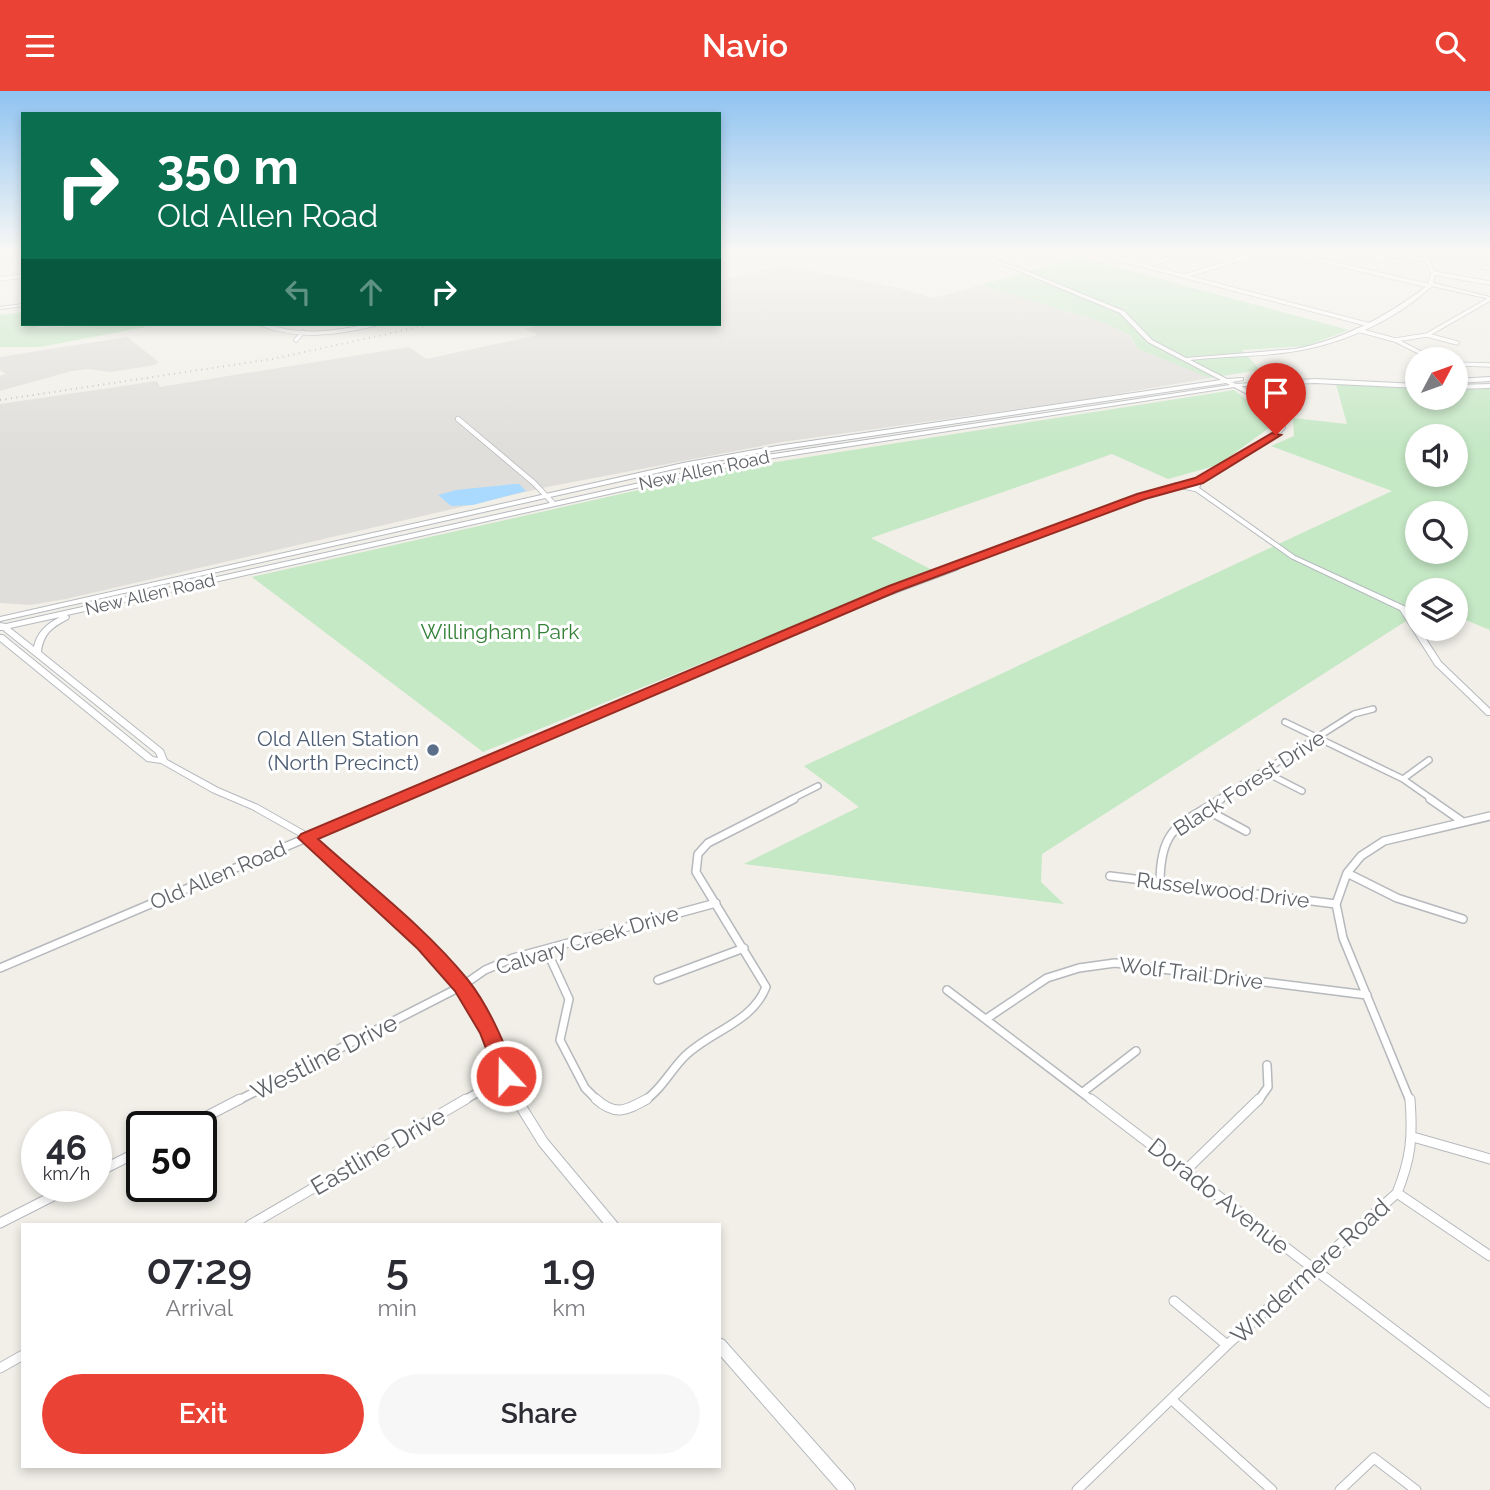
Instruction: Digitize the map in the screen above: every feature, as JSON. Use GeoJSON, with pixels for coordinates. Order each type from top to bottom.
{"type":"FeatureCollection","features":[{"type":"Feature","properties":{"kind":"main road"},"geometry":{"type":"LineString","coordinates":[[1125,315],[1150,341],[1238,385],[1280,417],[1282,428],[1276,435],[1199,480],[1196,489],[1293,557],[1402,609],[1438,663],[1490,713]]}},
{"type":"Feature","properties":{"kind":"main road"},"geometry":{"type":"LineString","coordinates":[[1187,359],[1305,349],[1370,325],[1385,315]]}},
{"type":"Feature","properties":{"kind":"main road","name":"New Allen Road"},"geometry":{"type":"LineString","coordinates":[[1,624],[35,611],[683,465],[776,448],[1228,380],[1290,376],[1405,383]]}},
{"type":"Feature","properties":{"kind":"main road"},"geometry":{"type":"LineString","coordinates":[[1468,380],[1490,379]]}},
{"type":"Feature","properties":{"kind":"main road","name":"New Allen Road"},"geometry":{"type":"LineString","coordinates":[[1,624],[80,610],[761,458],[1238,385],[1315,381],[1405,384]]}},
{"type":"Feature","properties":{"kind":"main road"},"geometry":{"type":"LineString","coordinates":[[1468,387],[1490,386]]}},
{"type":"Feature","properties":{"kind":"main road"},"geometry":{"type":"LineString","coordinates":[[1028,417],[1045,412],[1041,408]]}},
{"type":"Feature","properties":{"kind":"main road"},"geometry":{"type":"LineString","coordinates":[[37,654],[37,641],[48,627],[80,610]]}},
{"type":"Feature","properties":{"kind":"main road"},"geometry":{"type":"LineString","coordinates":[[0,612],[35,611]]}},
{"type":"Feature","properties":{"kind":"main road"},"geometry":{"type":"LineString","coordinates":[[1,624],[160,753],[163,761]]}},
{"type":"Feature","properties":{"kind":"main road"},"geometry":{"type":"LineString","coordinates":[[2,641],[149,759],[163,761],[215,790],[265,812],[307,838],[424,944],[462,986],[490,1033],[519,1103],[543,1142],[611,1223]]}},
{"type":"Feature","properties":{"kind":"main road"},"geometry":{"type":"LineString","coordinates":[[721,1346],[848,1490]]}},
{"type":"Feature","properties":{"kind":"street"},"geometry":{"type":"LineString","coordinates":[[1332,315],[1370,325]]}},
{"type":"Feature","properties":{"kind":"street"},"geometry":{"type":"LineString","coordinates":[[1395,340],[1427,335],[1462,315]]}},
{"type":"Feature","properties":{"kind":"street"},"geometry":{"type":"LineString","coordinates":[[267,326],[282,331],[303,332],[367,326]]}},
{"type":"Feature","properties":{"kind":"street"},"geometry":{"type":"LineString","coordinates":[[349,326],[353,329]]}},
{"type":"Feature","properties":{"kind":"street"},"geometry":{"type":"LineString","coordinates":[[1358,330],[1395,340],[1409,347]]}},
{"type":"Feature","properties":{"kind":"street"},"geometry":{"type":"LineString","coordinates":[[296,340],[303,332]]}},
{"type":"Feature","properties":{"kind":"street"},"geometry":{"type":"LineString","coordinates":[[1427,335],[1457,343]]}},
{"type":"Feature","properties":{"kind":"street"},"geometry":{"type":"LineString","coordinates":[[1468,364],[1490,365]]}},
{"type":"Feature","properties":{"kind":"street"},"geometry":{"type":"LineString","coordinates":[[458,419],[554,503]]}},
{"type":"Feature","properties":{"kind":"street","name":"Old Allen Road"},"geometry":{"type":"LineString","coordinates":[[0,968],[862,601],[1127,501],[1199,480]]}},
{"type":"Feature","properties":{"kind":"street","name":"Old Allen Road"},"geometry":{"type":"LineString","coordinates":[[1176,485],[1196,489]]}},
{"type":"Feature","properties":{"kind":"street","name":"Black Forest Drive"},"geometry":{"type":"LineString","coordinates":[[1160,883],[1160,858],[1166,838],[1176,827],[1358,712],[1373,709]]}},
{"type":"Feature","properties":{"kind":"street"},"geometry":{"type":"LineString","coordinates":[[1285,722],[1403,779],[1463,822]]}},
{"type":"Feature","properties":{"kind":"street"},"geometry":{"type":"LineString","coordinates":[[1403,779],[1429,760]]}},
{"type":"Feature","properties":{"kind":"street"},"geometry":{"type":"LineString","coordinates":[[1263,771],[1302,791]]}},
{"type":"Feature","properties":{"kind":"street"},"geometry":{"type":"LineString","coordinates":[[546,949],[569,999],[561,1040],[585,1088],[600,1103],[612,1109],[625,1111],[648,1099],[686,1055],[748,1013],[761,1000],[766,987],[696,872],[698,854],[708,843],[818,786]]}},
{"type":"Feature","properties":{"kind":"street"},"geometry":{"type":"LineString","coordinates":[[1205,809],[1246,831]]}},
{"type":"Feature","properties":{"kind":"street"},"geometry":{"type":"LineString","coordinates":[[1336,904],[1347,873],[1361,856],[1384,841],[1490,816]]}},
{"type":"Feature","properties":{"kind":"street"},"geometry":{"type":"LineString","coordinates":[[1347,873],[1397,898],[1463,919]]}},
{"type":"Feature","properties":{"kind":"street","name":"Russelwood Drive"},"geometry":{"type":"LineString","coordinates":[[1110,876],[1336,904]]}},
{"type":"Feature","properties":{"kind":"street","name":"Calvary Creek Drive"},"geometry":{"type":"LineString","coordinates":[[462,986],[485,970],[513,958],[716,903]]}},
{"type":"Feature","properties":{"kind":"street","name":"Windermere Road"},"geometry":{"type":"LineString","coordinates":[[1077,1490],[1227,1345],[1397,1193],[1408,1165],[1413,1137],[1410,1096],[1343,938],[1336,904]]}},
{"type":"Feature","properties":{"kind":"street"},"geometry":{"type":"LineString","coordinates":[[658,980],[744,948]]}},
{"type":"Feature","properties":{"kind":"street","name":"Wolf Trail Drive"},"geometry":{"type":"LineString","coordinates":[[986,1020],[1047,978],[1079,968],[1115,963],[1367,995]]}},
{"type":"Feature","properties":{"kind":"street","name":"Westline Drive"},"geometry":{"type":"LineString","coordinates":[[217,1111],[462,986]]}},
{"type":"Feature","properties":{"kind":"street","name":"Dorado Avenue"},"geometry":{"type":"LineString","coordinates":[[947,990],[1490,1403]]}},
{"type":"Feature","properties":{"kind":"street"},"geometry":{"type":"LineString","coordinates":[[1083,1092],[1136,1051]]}},
{"type":"Feature","properties":{"kind":"street"},"geometry":{"type":"LineString","coordinates":[[1186,1170],[1256,1104],[1268,1087],[1267,1065]]}},
{"type":"Feature","properties":{"kind":"street","name":"Eastline Drive"},"geometry":{"type":"LineString","coordinates":[[253,1223],[506,1076]]}},
{"type":"Feature","properties":{"kind":"street"},"geometry":{"type":"LineString","coordinates":[[1413,1137],[1490,1159]]}},
{"type":"Feature","properties":{"kind":"street"},"geometry":{"type":"LineString","coordinates":[[1397,1193],[1490,1256]]}},
{"type":"Feature","properties":{"kind":"street"},"geometry":{"type":"LineString","coordinates":[[0,1223],[41,1202]]}},
{"type":"Feature","properties":{"kind":"street"},"geometry":{"type":"LineString","coordinates":[[1174,1301],[1227,1345]]}},
{"type":"Feature","properties":{"kind":"street"},"geometry":{"type":"LineString","coordinates":[[0,1368],[21,1356]]}},
{"type":"Feature","properties":{"kind":"street"},"geometry":{"type":"LineString","coordinates":[[1171,1399],[1272,1490]]}},
{"type":"Feature","properties":{"kind":"street"},"geometry":{"type":"LineString","coordinates":[[1340,1490],[1374,1458],[1416,1490]]}},
{"type":"Feature","properties":{"kind":"shaded area"},"geometry":{"type":"Polygon","coordinates":[[[721,315],[1080,315],[1130,335],[1134,344],[1210,378],[1082,400],[782,442],[547,487],[66,599],[30,605],[0,603],[0,404],[157,381],[160,387],[409,347],[426,359],[538,335],[525,329],[538,326],[721,326],[721,315]]]}},
{"type":"Feature","properties":{"kind":"shaded area"},"geometry":{"type":"Polygon","coordinates":[[[127,337],[159,362],[155,365],[110,372],[87,369],[72,371],[0,391],[0,376],[6,374],[0,370],[0,357],[127,337]]]}},
{"type":"Feature","properties":{"kind":"green space"},"geometry":{"type":"Polygon","coordinates":[[[0,315],[21,315],[21,326],[42,326],[34,328],[146,327],[40,347],[0,347],[0,315]]]}},
{"type":"Feature","properties":{"kind":"green space"},"geometry":{"type":"Polygon","coordinates":[[[1080,315],[1295,315],[1349,330],[1306,346],[1242,350],[1260,370],[1210,378],[1138,349],[1130,335],[1080,315]]]}},
{"type":"Feature","properties":{"kind":"green space"},"geometry":{"type":"Polygon","coordinates":[[[1336,384],[1405,388],[1405,410],[1468,410],[1468,390],[1490,389],[1490,630],[1468,621],[1468,578],[1405,578],[1405,622],[1042,854],[1041,882],[1064,904],[744,864],[859,807],[804,766],[1392,491],[1271,446],[1294,436],[1293,418],[1347,424],[1336,384]]]}},
{"type":"Feature","properties":{"kind":"green space","name":"Willingham Park"},"geometry":{"type":"Polygon","coordinates":[[[1234,390],[1268,416],[1269,428],[1218,465],[1168,479],[1112,454],[871,538],[932,570],[483,752],[252,577],[732,469],[1234,390]]]}},
{"type":"Feature","properties":{"kind":"water"},"geometry":{"type":"Polygon","coordinates":[[[519,484],[526,491],[473,505],[451,506],[438,495],[456,490],[519,484]]]}},
{"type":"Feature","properties":{"kind":"railway"},"geometry":{"type":"LineString","coordinates":[[0,400],[272,359],[424,326]]}},
{"type":"Feature","properties":{"kind":"place","name":"Old Allen Station (North Precinct)"},"geometry":{"type":"Point","coordinates":[433,750]}},
{"type":"Feature","properties":{"kind":"route"},"geometry":{"type":"LineString","coordinates":[[506,1076],[490,1033],[462,986],[424,944],[307,838],[893,589],[1141,496],[1199,480],[1276,435]]}}]}
